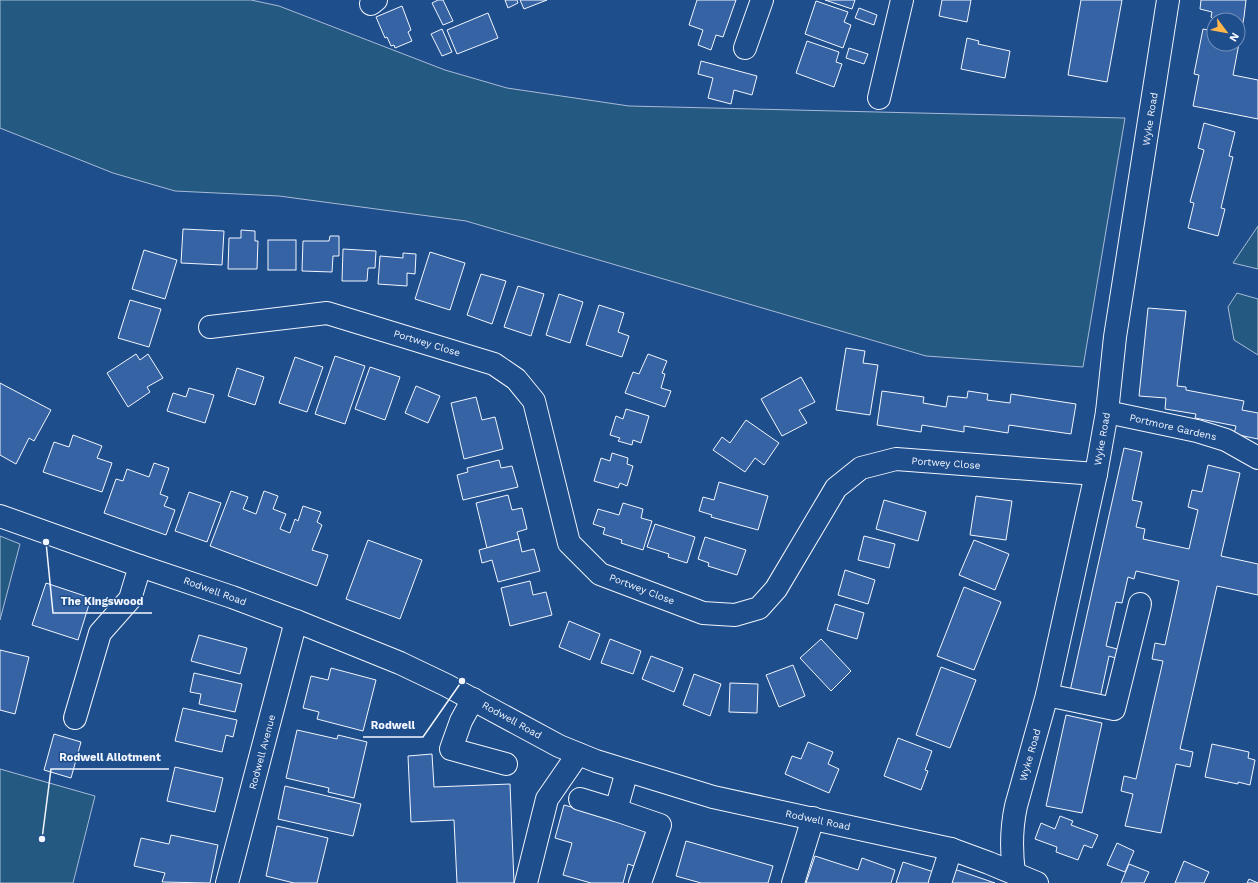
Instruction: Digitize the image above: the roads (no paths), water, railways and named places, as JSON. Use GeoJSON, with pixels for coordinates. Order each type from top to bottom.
{"type":"FeatureCollection","features":[{"type":"Feature","properties":{"kind":"main road"},"geometry":{"type":"LineString","coordinates":[[745,48],[762,0]]}},
{"type":"Feature","properties":{"kind":"main road"},"geometry":{"type":"LineString","coordinates":[[878,98],[902,0]]}},
{"type":"Feature","properties":{"kind":"main road","name":"Wyke Road"},"geometry":{"type":"LineString","coordinates":[[1013,878],[1011,844],[1012,820],[1047,695],[1096,474],[1107,412],[1115,338],[1168,0]]}},
{"type":"Feature","properties":{"kind":"main road","name":"Portwey Close"},"geometry":{"type":"LineString","coordinates":[[210,327],[327,313],[494,364],[516,379],[534,401],[569,543],[600,574],[704,613],[735,615],[759,608],[776,589],[836,488],[861,468],[896,459],[1096,474]]}},
{"type":"Feature","properties":{"kind":"main road","name":"Portmore Gardens"},"geometry":{"type":"LineString","coordinates":[[1107,412],[1197,431],[1226,440],[1258,458]]}},
{"type":"Feature","properties":{"kind":"main road","name":"Rodwell Road"},"geometry":{"type":"LineString","coordinates":[[0,516],[140,566],[183,579],[296,621],[423,673],[553,743],[578,754],[627,771],[713,797],[951,849],[1013,878],[1037,883]]}},
{"type":"Feature","properties":{"kind":"main road"},"geometry":{"type":"LineString","coordinates":[[75,718],[100,633],[130,599],[140,566]]}},
{"type":"Feature","properties":{"kind":"main road"},"geometry":{"type":"LineString","coordinates":[[1047,695],[1114,709],[1140,604]]}},
{"type":"Feature","properties":{"kind":"main road","name":"Rodwell Avenue"},"geometry":{"type":"LineString","coordinates":[[227,883],[296,621]]}},
{"type":"Feature","properties":{"kind":"main road"},"geometry":{"type":"LineString","coordinates":[[473,699],[461,721],[450,749],[506,764]]}},
{"type":"Feature","properties":{"kind":"main road"},"geometry":{"type":"LineString","coordinates":[[526,883],[547,799],[578,754]]}},
{"type":"Feature","properties":{"kind":"main road"},"geometry":{"type":"LineString","coordinates":[[616,810],[627,771]]}},
{"type":"Feature","properties":{"kind":"main road"},"geometry":{"type":"LineString","coordinates":[[580,799],[660,825],[640,883]]}},
{"type":"Feature","properties":{"kind":"main road"},"geometry":{"type":"LineString","coordinates":[[793,883],[813,818]]}},
{"type":"Feature","properties":{"kind":"main road"},"geometry":{"type":"LineString","coordinates":[[940,883],[951,849]]}},
{"type":"Feature","properties":{"kind":"place","name":"The Kingswood"},"geometry":{"type":"Point","coordinates":[46,542]}},
{"type":"Feature","properties":{"kind":"place","name":"Rodwell"},"geometry":{"type":"Point","coordinates":[462,681]}},
{"type":"Feature","properties":{"kind":"place","name":"Rodwell Allotment"},"geometry":{"type":"Point","coordinates":[42,839]}}]}
